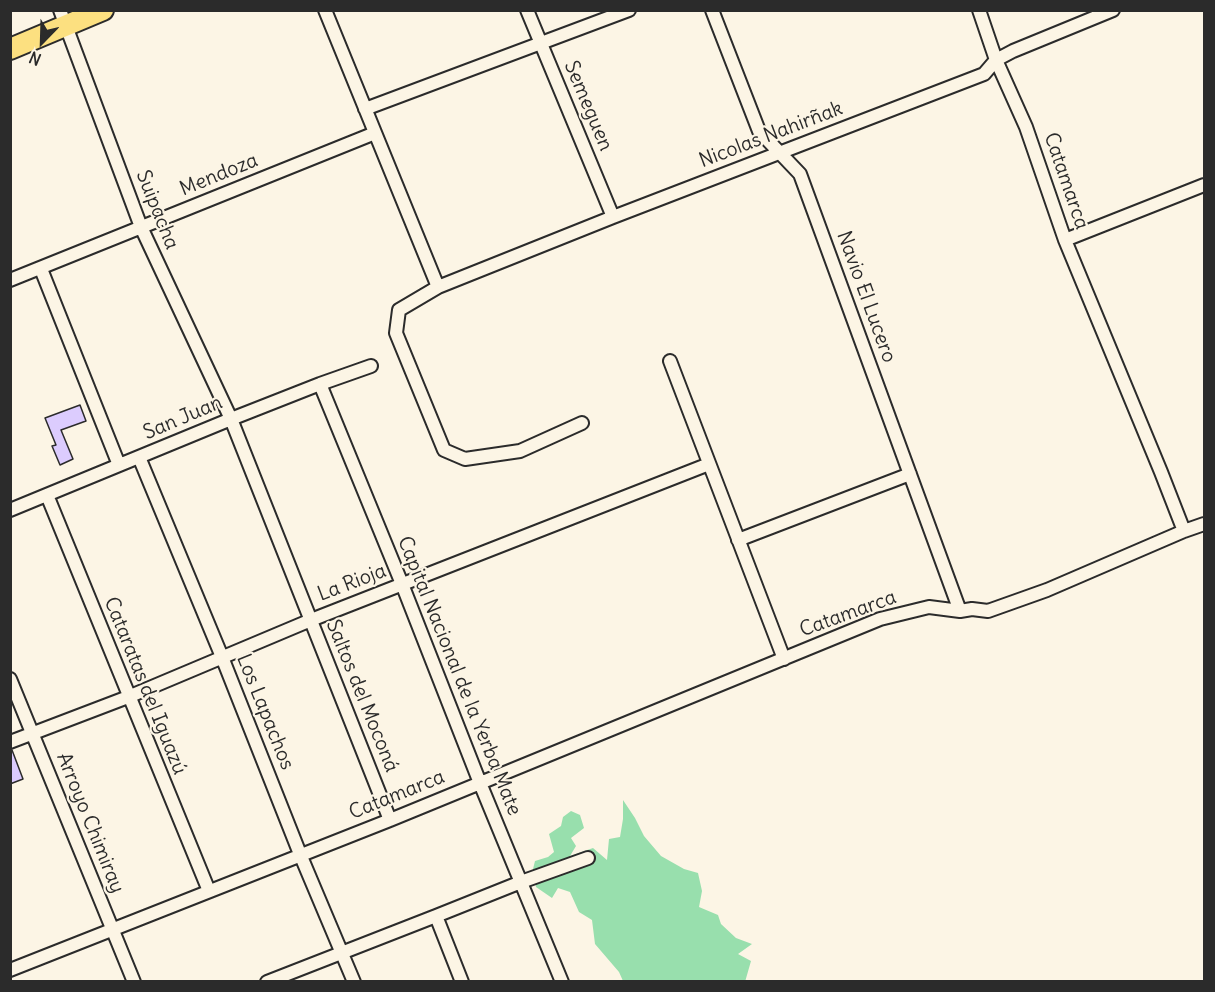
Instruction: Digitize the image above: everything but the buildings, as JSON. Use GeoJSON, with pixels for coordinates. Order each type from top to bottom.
{"type":"FeatureCollection","features":[{"type":"Feature","properties":{"kind":"main road"},"geometry":{"type":"LineString","coordinates":[[10,49],[63,18],[103,10]]}},
{"type":"Feature","properties":{"kind":"street"},"geometry":{"type":"LineString","coordinates":[[325,10],[438,287]]}},
{"type":"Feature","properties":{"kind":"street","name":"Semeguen"},"geometry":{"type":"LineString","coordinates":[[527,10],[614,217]]}},
{"type":"Feature","properties":{"kind":"street"},"geometry":{"type":"LineString","coordinates":[[365,109],[629,10]]}},
{"type":"Feature","properties":{"kind":"street","name":"Navio El Lucero"},"geometry":{"type":"LineString","coordinates":[[712,10],[759,131],[800,174],[960,611]]}},
{"type":"Feature","properties":{"kind":"street","name":"Catamarca"},"geometry":{"type":"LineString","coordinates":[[12,966],[390,820],[880,619],[929,607],[960,611],[972,609],[988,611],[1047,590],[1184,531],[1065,240],[1026,127],[996,60],[979,10]]}},
{"type":"Feature","properties":{"kind":"street","name":"Nicolas Nahirñak"},"geometry":{"type":"LineString","coordinates":[[582,423],[520,451],[465,459],[444,450],[396,333],[399,310],[438,287],[984,74],[996,60],[1013,51],[1113,10]]}},
{"type":"Feature","properties":{"kind":"street","name":"Suipacha"},"geometry":{"type":"LineString","coordinates":[[63,18],[141,227],[231,419]]}},
{"type":"Feature","properties":{"kind":"street","name":"Mendoza"},"geometry":{"type":"LineString","coordinates":[[10,280],[375,133]]}},
{"type":"Feature","properties":{"kind":"street"},"geometry":{"type":"LineString","coordinates":[[1065,240],[1204,185]]}},
{"type":"Feature","properties":{"kind":"street"},"geometry":{"type":"LineString","coordinates":[[41,269],[119,465]]}},
{"type":"Feature","properties":{"kind":"street"},"geometry":{"type":"LineString","coordinates":[[670,361],[784,658]]}},
{"type":"Feature","properties":{"kind":"street","name":"San Juan"},"geometry":{"type":"LineString","coordinates":[[10,510],[231,419],[371,366]]}},
{"type":"Feature","properties":{"kind":"street","name":"Capital Nacional de la Yerba Mate"},"geometry":{"type":"LineString","coordinates":[[320,384],[562,981]]}},
{"type":"Feature","properties":{"kind":"street","name":"Saltos del Moconá"},"geometry":{"type":"LineString","coordinates":[[231,419],[390,820]]}},
{"type":"Feature","properties":{"kind":"street","name":"Los Lapachos"},"geometry":{"type":"LineString","coordinates":[[139,458],[354,981]]}},
{"type":"Feature","properties":{"kind":"street","name":"La Rioja"},"geometry":{"type":"LineString","coordinates":[[10,742],[128,697],[311,620],[709,464]]}},
{"type":"Feature","properties":{"kind":"street"},"geometry":{"type":"LineString","coordinates":[[738,540],[910,474]]}},
{"type":"Feature","properties":{"kind":"street","name":"Cataratas del Iguazú"},"geometry":{"type":"LineString","coordinates":[[47,495],[209,891]]}},
{"type":"Feature","properties":{"kind":"street"},"geometry":{"type":"LineString","coordinates":[[1184,531],[1204,524]]}},
{"type":"Feature","properties":{"kind":"street","name":"Arroyo Chimiray"},"geometry":{"type":"LineString","coordinates":[[10,679],[134,981]]}},
{"type":"Feature","properties":{"kind":"street"},"geometry":{"type":"LineString","coordinates":[[267,981],[588,858]]}},
{"type":"Feature","properties":{"kind":"street"},"geometry":{"type":"LineString","coordinates":[[436,916],[462,981]]}},
{"type":"Feature","properties":{"kind":"green space"},"geometry":{"type":"Polygon","coordinates":[[[623,800],[644,836],[661,856],[684,869],[698,873],[702,891],[699,907],[718,915],[721,924],[736,938],[752,944],[738,954],[751,961],[745,982],[623,981],[619,972],[595,944],[592,920],[579,912],[570,892],[558,888],[552,898],[536,887],[533,869],[535,861],[548,857],[554,852],[549,834],[561,826],[563,817],[571,811],[580,815],[584,828],[571,838],[576,846],[570,856],[593,848],[607,860],[609,839],[620,837],[623,800]]]}}]}
